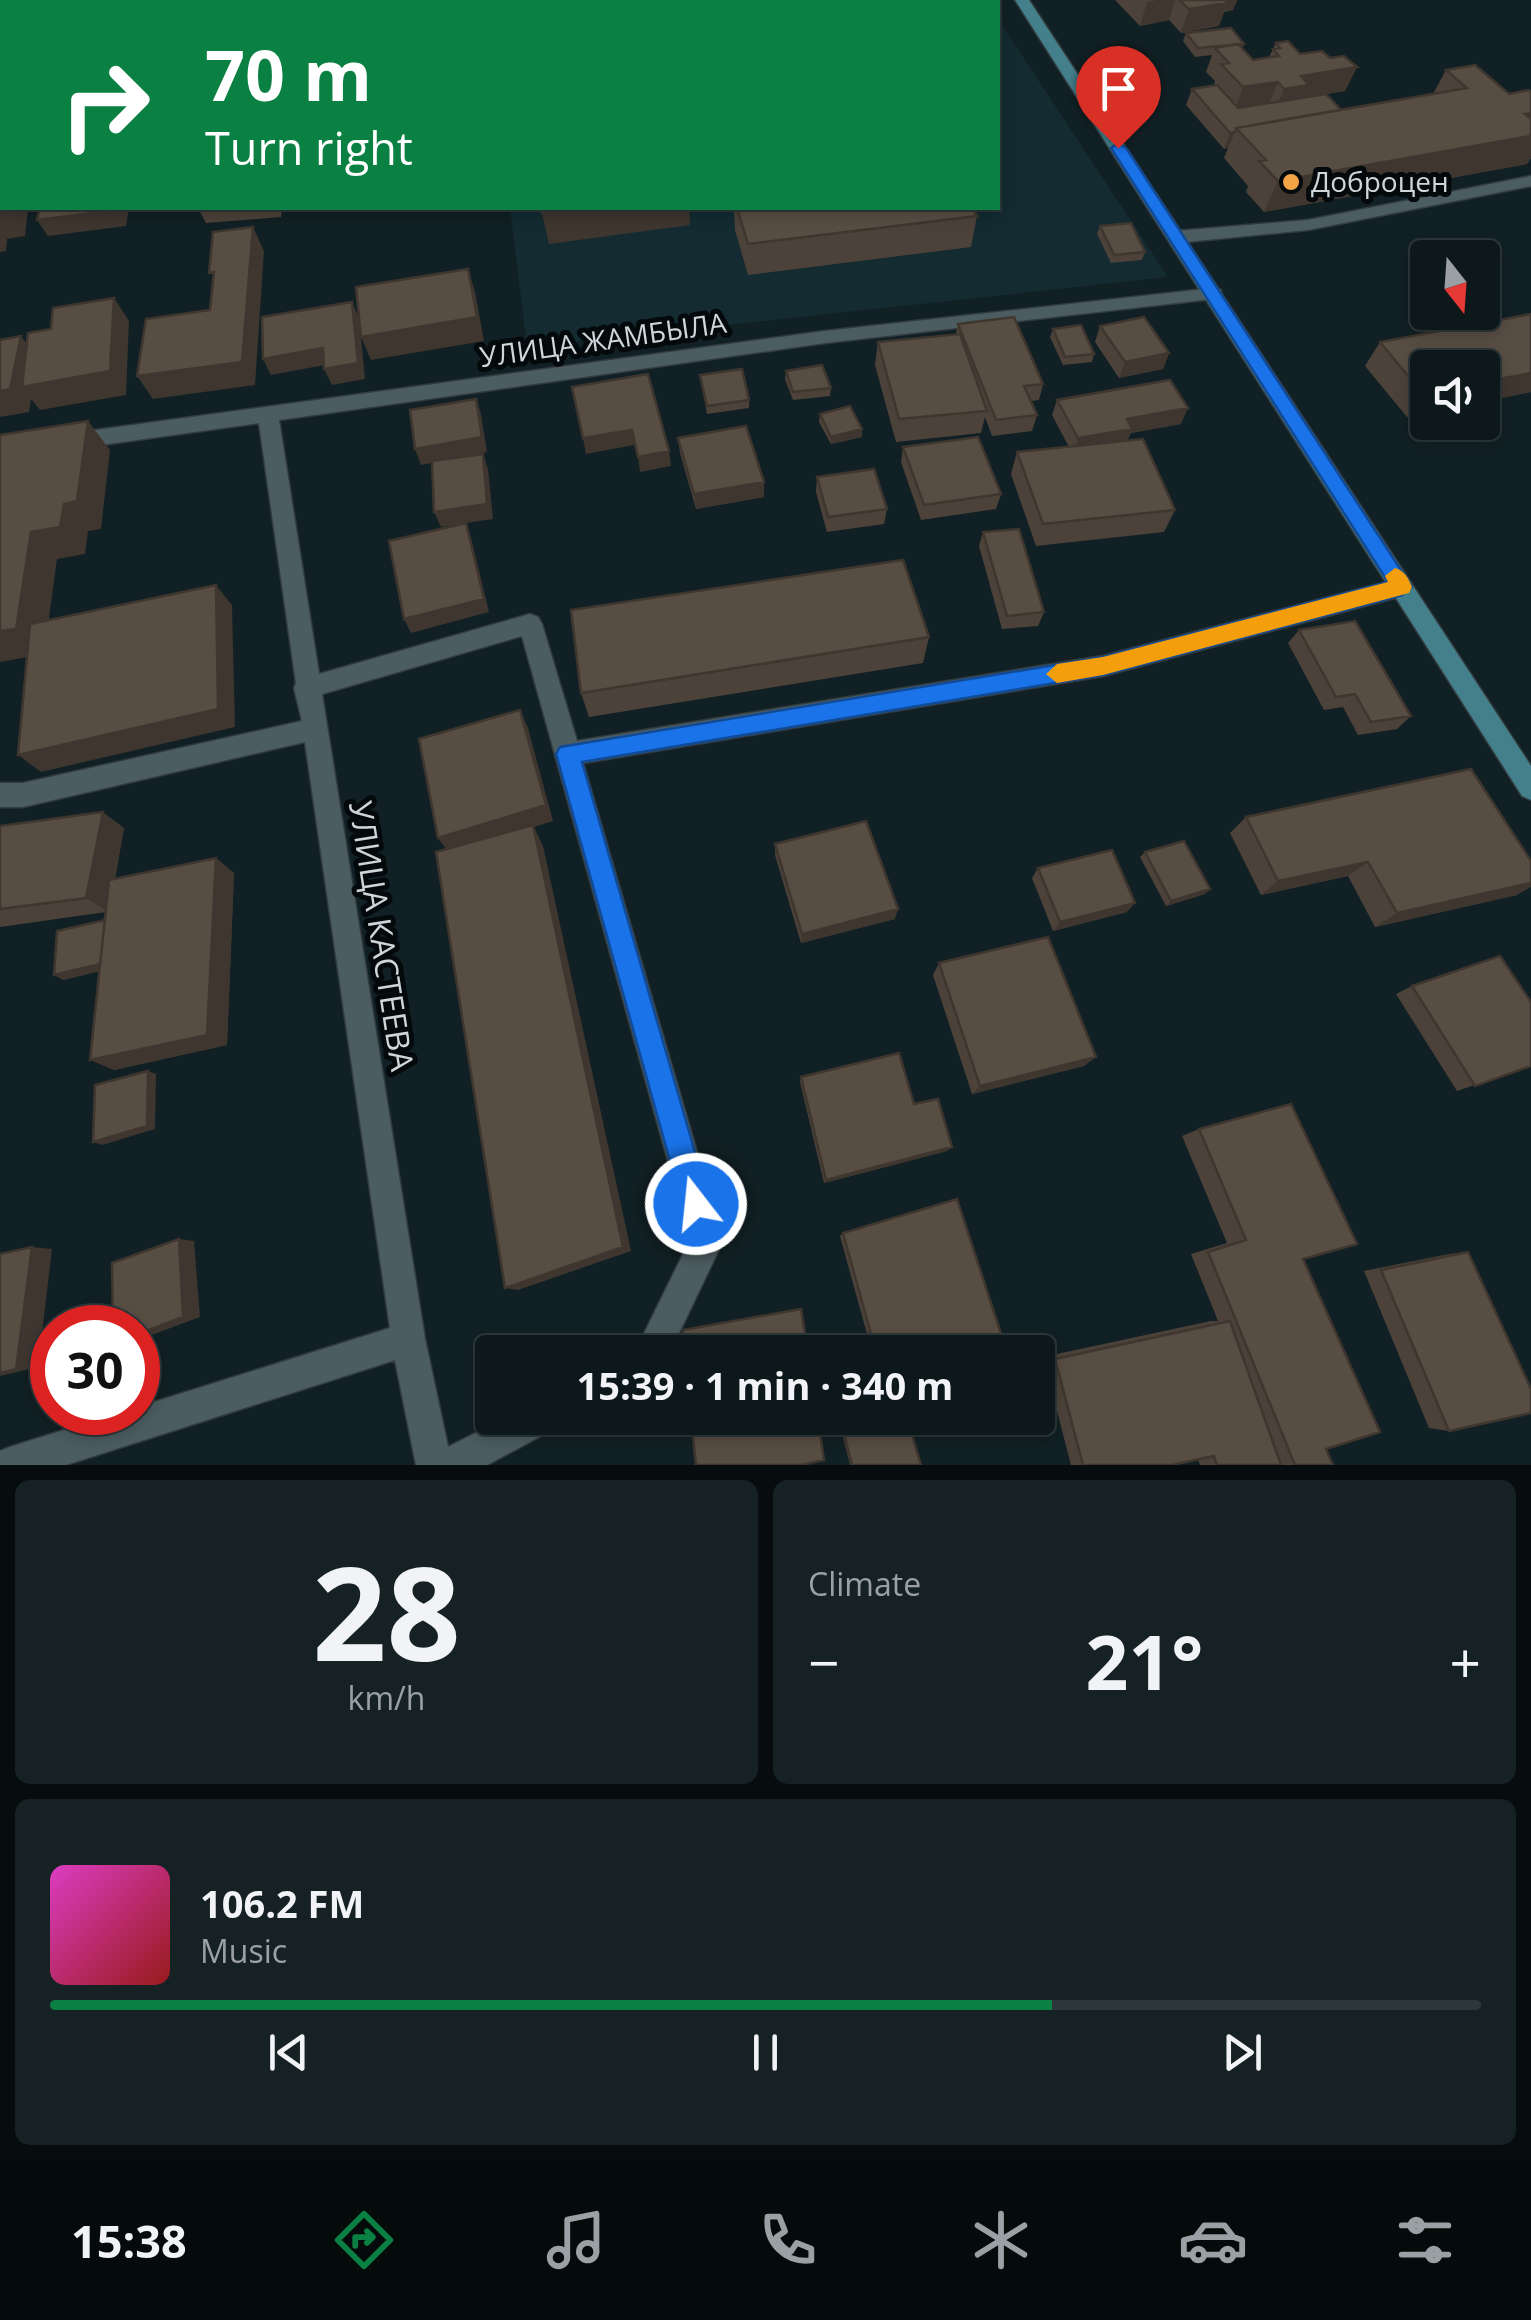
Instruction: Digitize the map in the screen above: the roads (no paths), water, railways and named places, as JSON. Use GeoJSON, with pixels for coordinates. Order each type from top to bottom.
{"type":"FeatureCollection","features":[{"type":"Feature","properties":{"kind":"main road"},"geometry":{"type":"LineString","coordinates":[[1022,0],[1529,781]]}},
{"type":"Feature","properties":{"kind":"street"},"geometry":{"type":"LineString","coordinates":[[1176,237],[1308,226],[1531,181]]}},
{"type":"Feature","properties":{"kind":"street","name":"УЛИЦА ЖАМБЫЛА"},"geometry":{"type":"LineString","coordinates":[[0,451],[825,336],[1214,294]]}},
{"type":"Feature","properties":{"kind":"street","name":"УЛИЦА КАСТЕЕВА"},"geometry":{"type":"LineString","coordinates":[[268,416],[306,688],[408,1339],[434,1465]]}},
{"type":"Feature","properties":{"kind":"street"},"geometry":{"type":"LineString","coordinates":[[568,754],[1103,666],[1402,587]]}},
{"type":"Feature","properties":{"kind":"street"},"geometry":{"type":"LineString","coordinates":[[306,688],[530,624],[706,1241],[660,1335]]}},
{"type":"Feature","properties":{"kind":"street"},"geometry":{"type":"LineString","coordinates":[[0,795],[22,795],[313,729]]}},
{"type":"Feature","properties":{"kind":"street"},"geometry":{"type":"LineString","coordinates":[[10,1465],[408,1339]]}},
{"type":"Feature","properties":{"kind":"street"},"geometry":{"type":"LineString","coordinates":[[451,1465],[508,1435]]}},
{"type":"Feature","properties":{"kind":"place","name":"Доброцен"},"geometry":{"type":"Point","coordinates":[1291,182]}}]}
